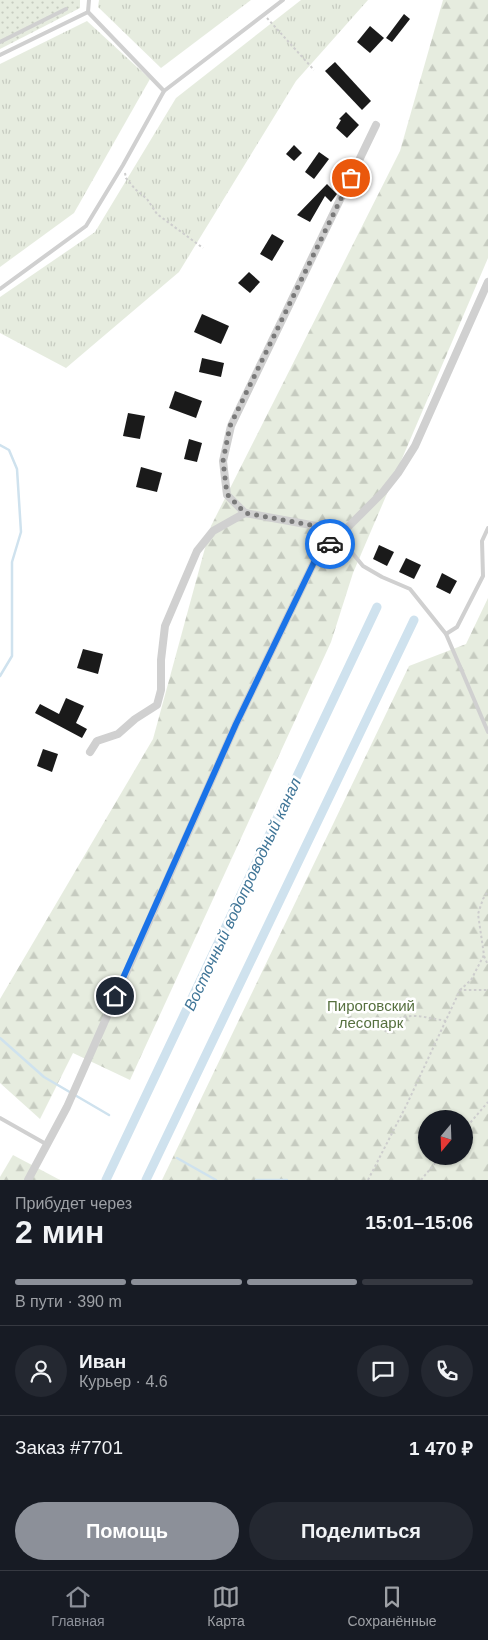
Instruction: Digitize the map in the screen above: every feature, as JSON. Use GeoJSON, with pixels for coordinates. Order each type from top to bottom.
{"type":"FeatureCollection","features":[{"type":"Feature","properties":{"kind":"street"},"geometry":{"type":"LineString","coordinates":[[344,531],[245,513],[227,494],[223,461],[230,426],[376,125]]}},
{"type":"Feature","properties":{"kind":"street"},"geometry":{"type":"LineString","coordinates":[[28,1180],[67,1107],[236,724],[318,554],[383,492],[415,446],[488,282]]}},
{"type":"Feature","properties":{"kind":"street"},"geometry":{"type":"LineString","coordinates":[[90,752],[98,741],[118,734],[135,719],[157,705],[161,690],[161,660],[165,626],[197,551],[213,531],[245,513]]}},
{"type":"Feature","properties":{"kind":"lane"},"geometry":{"type":"LineString","coordinates":[[89,0],[88,12],[164,91]]}},
{"type":"Feature","properties":{"kind":"lane"},"geometry":{"type":"LineString","coordinates":[[0,289],[86,226],[123,165],[164,91],[283,0]]}},
{"type":"Feature","properties":{"kind":"lane"},"geometry":{"type":"LineString","coordinates":[[0,42],[66,9]]}},
{"type":"Feature","properties":{"kind":"lane"},"geometry":{"type":"LineString","coordinates":[[0,55],[88,12]]}},
{"type":"Feature","properties":{"kind":"lane"},"geometry":{"type":"LineString","coordinates":[[446,634],[457,627],[483,576],[482,541],[488,528]]}},
{"type":"Feature","properties":{"kind":"lane"},"geometry":{"type":"LineString","coordinates":[[344,531],[345,544],[363,566],[382,577],[410,589],[446,634],[488,732]]}},
{"type":"Feature","properties":{"kind":"lane"},"geometry":{"type":"LineString","coordinates":[[0,1118],[46,1144]]}},
{"type":"Feature","properties":{"kind":"path"},"geometry":{"type":"LineString","coordinates":[[263,14],[314,70]]}},
{"type":"Feature","properties":{"kind":"path"},"geometry":{"type":"LineString","coordinates":[[123,165],[126,178],[158,214],[202,248]]}},
{"type":"Feature","properties":{"kind":"path"},"geometry":{"type":"LineString","coordinates":[[488,892],[483,899],[478,914],[484,955],[488,965]]}},
{"type":"Feature","properties":{"kind":"path"},"geometry":{"type":"LineString","coordinates":[[368,1180],[407,1104],[460,990],[471,980],[484,955]]}},
{"type":"Feature","properties":{"kind":"path"},"geometry":{"type":"LineString","coordinates":[[460,990],[488,990]]}},
{"type":"Feature","properties":{"kind":"path"},"geometry":{"type":"LineString","coordinates":[[385,1032],[390,1024],[400,1017],[446,1021]]}},
{"type":"Feature","properties":{"kind":"path"},"geometry":{"type":"LineString","coordinates":[[473,1120],[488,1102]]}},
{"type":"Feature","properties":{"kind":"path"},"geometry":{"type":"LineString","coordinates":[[421,1180],[434,1165]]}},
{"type":"Feature","properties":{"kind":"green space"},"geometry":{"type":"Polygon","coordinates":[[[0,0],[80,0],[80,8],[0,49],[0,0]]]}},
{"type":"Feature","properties":{"kind":"green space"},"geometry":{"type":"Polygon","coordinates":[[[99,0],[251,0],[161,68],[98,7],[99,0]]]}},
{"type":"Feature","properties":{"kind":"green space"},"geometry":{"type":"Polygon","coordinates":[[[301,0],[368,0],[296,81],[179,272],[66,368],[0,333],[0,297],[95,232],[176,98],[301,0]]]}},
{"type":"Feature","properties":{"kind":"green space"},"geometry":{"type":"Polygon","coordinates":[[[443,0],[488,0],[488,258],[353,573],[331,642],[130,1080],[73,1053],[40,1119],[0,1083],[0,999],[153,739],[211,526],[400,151],[443,0]]]}},
{"type":"Feature","properties":{"kind":"green space"},"geometry":{"type":"Polygon","coordinates":[[[87,21],[150,79],[74,213],[0,267],[0,64],[87,21]]]}},
{"type":"Feature","properties":{"kind":"green space","name":"Пироговский лесопарк"},"geometry":{"type":"Polygon","coordinates":[[[488,598],[488,1180],[162,1180],[409,666],[466,644],[488,598]]]}},
{"type":"Feature","properties":{"kind":"green space"},"geometry":{"type":"Polygon","coordinates":[[[13,1155],[60,1180],[0,1180],[13,1155]]]}},
{"type":"Feature","properties":{"kind":"building"},"geometry":{"type":"Polygon","coordinates":[[[404,14],[410,19],[392,42],[386,38],[404,14]]]}},
{"type":"Feature","properties":{"kind":"building"},"geometry":{"type":"Polygon","coordinates":[[[370,26],[384,38],[370,53],[357,42],[370,26]]]}},
{"type":"Feature","properties":{"kind":"building"},"geometry":{"type":"Polygon","coordinates":[[[335,62],[371,101],[362,110],[325,71],[335,62]]]}},
{"type":"Feature","properties":{"kind":"building"},"geometry":{"type":"Polygon","coordinates":[[[346,112],[359,125],[347,138],[336,128],[341,120],[339,119],[346,112]]]}},
{"type":"Feature","properties":{"kind":"building"},"geometry":{"type":"Polygon","coordinates":[[[294,145],[302,153],[294,161],[286,154],[294,145]]]}},
{"type":"Feature","properties":{"kind":"building"},"geometry":{"type":"Polygon","coordinates":[[[319,152],[329,159],[314,179],[305,172],[319,152]]]}},
{"type":"Feature","properties":{"kind":"building"},"geometry":{"type":"Polygon","coordinates":[[[327,184],[337,194],[331,202],[325,196],[310,222],[297,215],[327,184]]]}},
{"type":"Feature","properties":{"kind":"building"},"geometry":{"type":"Polygon","coordinates":[[[272,234],[284,241],[272,261],[260,254],[272,234]]]}},
{"type":"Feature","properties":{"kind":"building"},"geometry":{"type":"Polygon","coordinates":[[[249,272],[260,282],[250,293],[238,283],[249,272]]]}},
{"type":"Feature","properties":{"kind":"building"},"geometry":{"type":"Polygon","coordinates":[[[202,314],[229,326],[221,344],[194,332],[202,314]]]}},
{"type":"Feature","properties":{"kind":"building"},"geometry":{"type":"Polygon","coordinates":[[[202,358],[224,363],[221,377],[199,372],[202,358]]]}},
{"type":"Feature","properties":{"kind":"building"},"geometry":{"type":"Polygon","coordinates":[[[175,391],[202,401],[196,418],[169,408],[175,391]]]}},
{"type":"Feature","properties":{"kind":"building"},"geometry":{"type":"Polygon","coordinates":[[[128,413],[145,416],[140,439],[123,436],[128,413]]]}},
{"type":"Feature","properties":{"kind":"building"},"geometry":{"type":"Polygon","coordinates":[[[189,439],[202,443],[197,462],[184,459],[189,439]]]}},
{"type":"Feature","properties":{"kind":"building"},"geometry":{"type":"Polygon","coordinates":[[[141,467],[162,473],[157,492],[136,487],[141,467]]]}},
{"type":"Feature","properties":{"kind":"building"},"geometry":{"type":"Polygon","coordinates":[[[379,545],[394,552],[387,566],[373,559],[379,545]]]}},
{"type":"Feature","properties":{"kind":"building"},"geometry":{"type":"Polygon","coordinates":[[[406,558],[421,565],[414,579],[399,572],[406,558]]]}},
{"type":"Feature","properties":{"kind":"building"},"geometry":{"type":"Polygon","coordinates":[[[442,573],[457,581],[450,594],[436,587],[442,573]]]}},
{"type":"Feature","properties":{"kind":"building"},"geometry":{"type":"Polygon","coordinates":[[[83,649],[103,654],[98,674],[77,668],[83,649]]]}},
{"type":"Feature","properties":{"kind":"building"},"geometry":{"type":"Polygon","coordinates":[[[66,698],[84,706],[76,723],[87,729],[82,738],[35,713],[40,704],[59,714],[66,698]]]}},
{"type":"Feature","properties":{"kind":"building"},"geometry":{"type":"Polygon","coordinates":[[[43,749],[58,754],[52,772],[37,766],[43,749]]]}},
{"type":"Feature","properties":{"kind":"waterway"},"geometry":{"type":"LineString","coordinates":[[0,445],[9,450],[17,469],[21,532],[12,562],[12,656],[0,676]]}},
{"type":"Feature","properties":{"kind":"waterway","name":"Восточный водопроводный канал"},"geometry":{"type":"LineString","coordinates":[[106,1180],[377,607]]}},
{"type":"Feature","properties":{"kind":"waterway","name":"Восточный водопроводный канал"},"geometry":{"type":"LineString","coordinates":[[146,1180],[414,620]]}},
{"type":"Feature","properties":{"kind":"waterway"},"geometry":{"type":"LineString","coordinates":[[0,1038],[44,1077],[109,1115]]}},
{"type":"Feature","properties":{"kind":"waterway"},"geometry":{"type":"LineString","coordinates":[[177,1158],[216,1180]]}},
{"type":"Feature","properties":{"kind":"waterway"},"geometry":{"type":"LineString","coordinates":[[256,1180],[287,1180]]}},
{"type":"Feature","properties":{"kind":"way so far"},"geometry":{"type":"LineString","coordinates":[[330,544],[344,531],[245,513],[227,494],[223,461],[230,426],[351,178]]}},
{"type":"Feature","properties":{"kind":"route"},"geometry":{"type":"LineString","coordinates":[[115,996],[236,724],[318,554],[330,544]]}}]}
